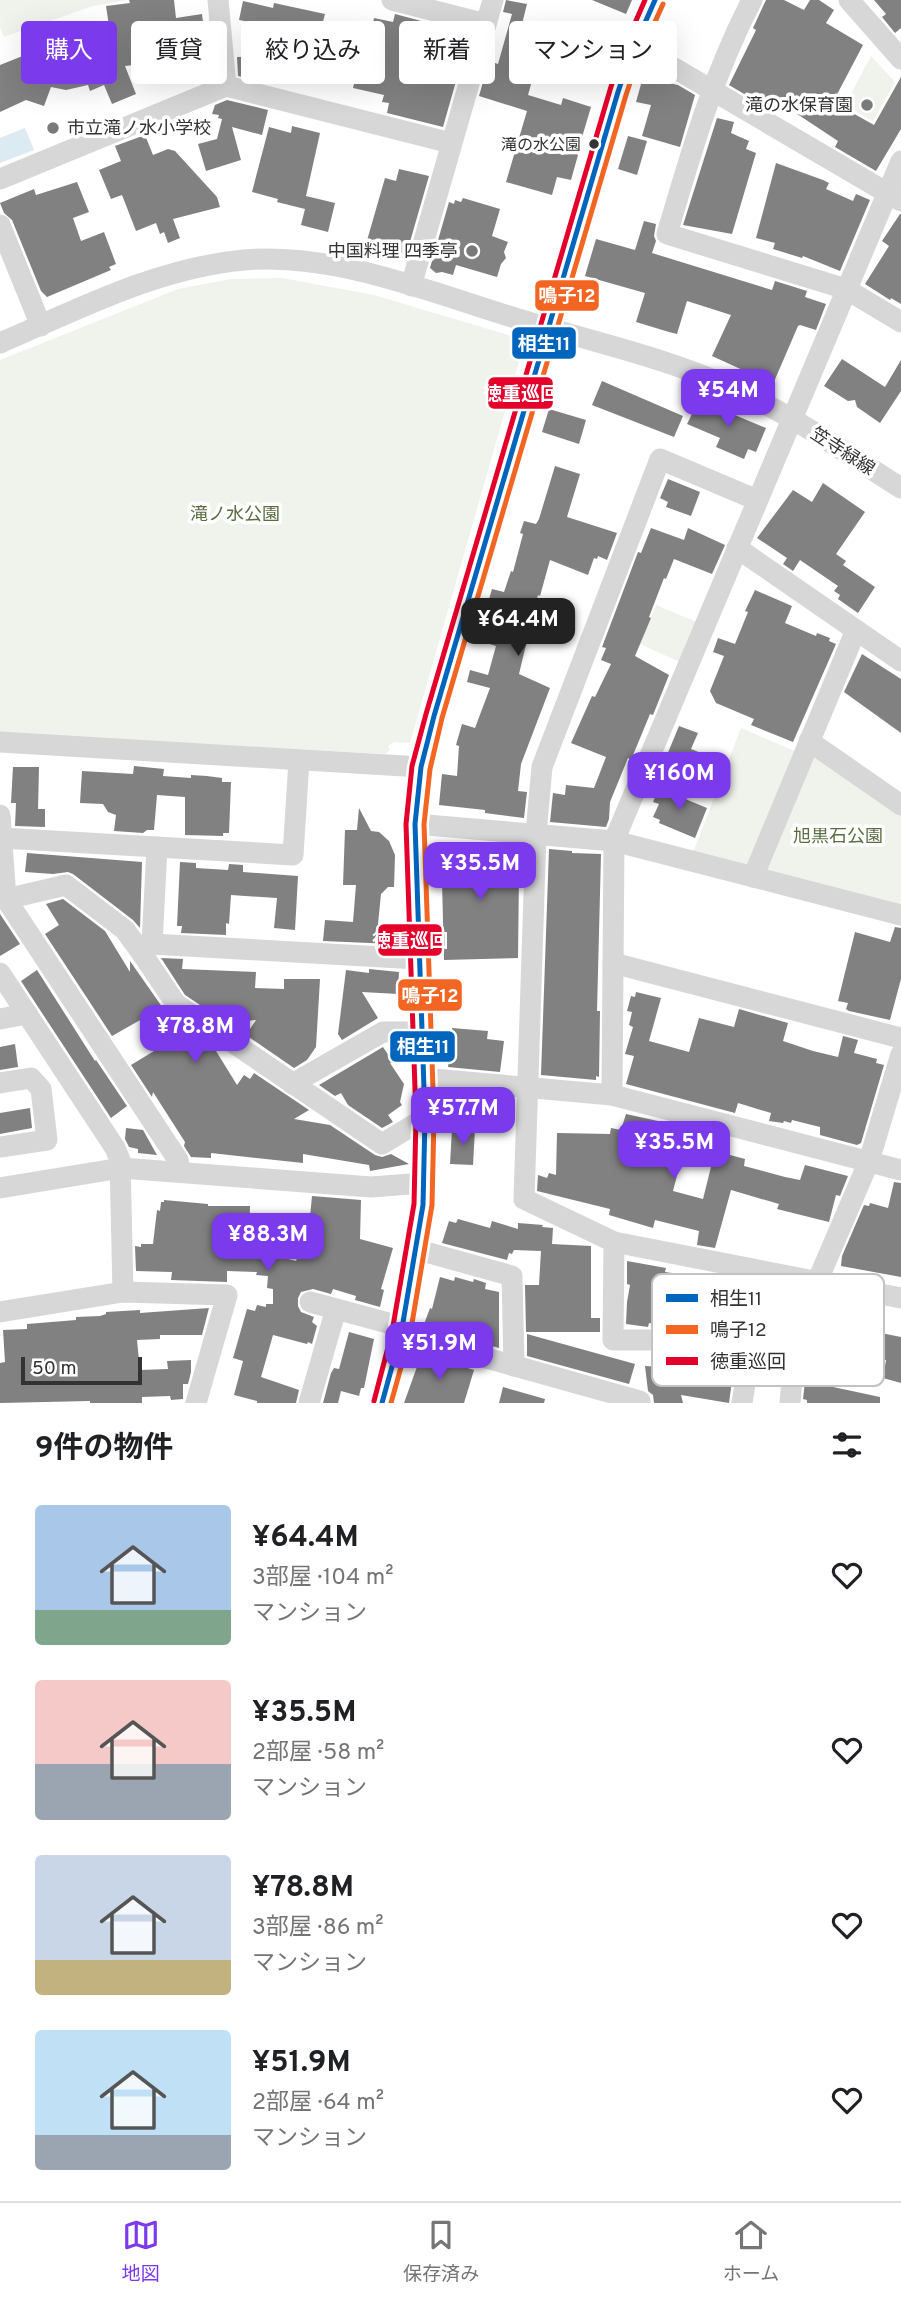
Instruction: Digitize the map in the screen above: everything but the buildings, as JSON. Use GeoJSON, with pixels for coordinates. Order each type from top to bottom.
{"type":"FeatureCollection","features":[{"type":"Feature","properties":{"kind":"street"},"geometry":{"type":"LineString","coordinates":[[218,0],[226,86]]}},
{"type":"Feature","properties":{"kind":"street"},"geometry":{"type":"LineString","coordinates":[[392,0],[474,21]]}},
{"type":"Feature","properties":{"kind":"street"},"geometry":{"type":"LineString","coordinates":[[487,21],[493,0]]}},
{"type":"Feature","properties":{"kind":"street"},"geometry":{"type":"LineString","coordinates":[[646,21],[655,0]]}},
{"type":"Feature","properties":{"kind":"street"},"geometry":{"type":"LineString","coordinates":[[752,0],[725,54],[712,89],[667,234],[846,289],[901,323]]}},
{"type":"Feature","properties":{"kind":"street"},"geometry":{"type":"LineString","coordinates":[[849,0],[901,59]]}},
{"type":"Feature","properties":{"kind":"street"},"geometry":{"type":"LineString","coordinates":[[677,69],[895,196]]}},
{"type":"Feature","properties":{"kind":"street"},"geometry":{"type":"LineString","coordinates":[[411,286],[468,84]]}},
{"type":"Feature","properties":{"kind":"street"},"geometry":{"type":"LineString","coordinates":[[382,1403],[402,1331],[421,1217],[424,1182],[425,1118],[415,824],[421,767],[621,84]]}},
{"type":"Feature","properties":{"kind":"street"},"geometry":{"type":"LineString","coordinates":[[0,179],[226,86],[451,143]]}},
{"type":"Feature","properties":{"kind":"street"},"geometry":{"type":"LineString","coordinates":[[612,1095],[614,841],[846,289],[895,196],[901,160]]}},
{"type":"Feature","properties":{"kind":"street"},"geometry":{"type":"LineString","coordinates":[[0,225],[31,321]]}},
{"type":"Feature","properties":{"kind":"street","name":"笠寺緑線"},"geometry":{"type":"LineString","coordinates":[[0,343],[31,321],[180,270],[245,260],[277,260],[346,268],[688,370],[729,386],[792,418],[901,488]]}},
{"type":"Feature","properties":{"kind":"street"},"geometry":{"type":"LineString","coordinates":[[0,262],[31,321]]}},
{"type":"Feature","properties":{"kind":"street"},"geometry":{"type":"LineString","coordinates":[[757,500],[660,460],[542,767],[536,833],[524,1199],[614,1242],[786,1274]]}},
{"type":"Feature","properties":{"kind":"street"},"geometry":{"type":"LineString","coordinates":[[737,548],[901,661]]}},
{"type":"Feature","properties":{"kind":"street"},"geometry":{"type":"LineString","coordinates":[[753,877],[856,631]]}},
{"type":"Feature","properties":{"kind":"street"},"geometry":{"type":"LineString","coordinates":[[809,741],[901,805]]}},
{"type":"Feature","properties":{"kind":"street"},"geometry":{"type":"LineString","coordinates":[[0,743],[421,767]]}},
{"type":"Feature","properties":{"kind":"street"},"geometry":{"type":"LineString","coordinates":[[1,838],[293,855],[299,760]]}},
{"type":"Feature","properties":{"kind":"street"},"geometry":{"type":"LineString","coordinates":[[0,815],[6,899],[178,1160],[180,1171]]}},
{"type":"Feature","properties":{"kind":"street"},"geometry":{"type":"LineString","coordinates":[[415,824],[614,841],[901,915]]}},
{"type":"Feature","properties":{"kind":"street"},"geometry":{"type":"LineString","coordinates":[[147,949],[157,847]]}},
{"type":"Feature","properties":{"kind":"street"},"geometry":{"type":"LineString","coordinates":[[6,899],[66,885],[147,949],[176,1004],[382,1144],[425,1118]]}},
{"type":"Feature","properties":{"kind":"street"},"geometry":{"type":"LineString","coordinates":[[147,949],[418,959]]}},
{"type":"Feature","properties":{"kind":"street"},"geometry":{"type":"LineString","coordinates":[[613,962],[901,1038]]}},
{"type":"Feature","properties":{"kind":"street"},"geometry":{"type":"LineString","coordinates":[[0,973],[115,1148],[121,1168],[123,1292]]}},
{"type":"Feature","properties":{"kind":"street"},"geometry":{"type":"LineString","coordinates":[[0,1018],[27,1014]]}},
{"type":"Feature","properties":{"kind":"street"},"geometry":{"type":"LineString","coordinates":[[292,1084],[383,1032],[420,1032]]}},
{"type":"Feature","properties":{"kind":"street"},"geometry":{"type":"LineString","coordinates":[[821,1274],[869,1161],[901,1054]]}},
{"type":"Feature","properties":{"kind":"street"},"geometry":{"type":"LineString","coordinates":[[0,1083],[31,1078],[41,1089],[47,1140],[0,1147]]}},
{"type":"Feature","properties":{"kind":"street"},"geometry":{"type":"LineString","coordinates":[[422,1078],[612,1095],[901,1170]]}},
{"type":"Feature","properties":{"kind":"street"},"geometry":{"type":"LineString","coordinates":[[0,1188],[121,1168],[371,1187],[424,1182]]}},
{"type":"Feature","properties":{"kind":"street"},"geometry":{"type":"LineString","coordinates":[[614,1242],[613,1340],[652,1340]]}},
{"type":"Feature","properties":{"kind":"street"},"geometry":{"type":"LineString","coordinates":[[415,1249],[512,1276],[514,1366]]}},
{"type":"Feature","properties":{"kind":"street"},"geometry":{"type":"LineString","coordinates":[[0,1312],[123,1292],[226,1296],[196,1403]]}},
{"type":"Feature","properties":{"kind":"street"},"geometry":{"type":"LineString","coordinates":[[310,1302],[640,1403]]}},
{"type":"Feature","properties":{"kind":"street"},"geometry":{"type":"LineString","coordinates":[[309,1403],[336,1309]]}},
{"type":"Feature","properties":{"kind":"green space"},"geometry":{"type":"Polygon","coordinates":[[[0,0],[128,0],[93,6],[50,21],[21,21],[21,31],[4,37],[0,27],[0,0]]]}},
{"type":"Feature","properties":{"kind":"green space"},"geometry":{"type":"Polygon","coordinates":[[[871,56],[895,82],[873,121],[845,105],[871,56]]]}},
{"type":"Feature","properties":{"kind":"green space","name":"滝ノ水公園"},"geometry":{"type":"Polygon","coordinates":[[[282,278],[374,295],[515,337],[523,348],[410,743],[394,742],[388,746],[390,749],[386,754],[0,733],[0,360],[178,289],[231,279],[282,278]]]}},
{"type":"Feature","properties":{"kind":"green space"},"geometry":{"type":"Polygon","coordinates":[[[656,605],[699,623],[682,663],[640,644],[656,605]]]}},
{"type":"Feature","properties":{"kind":"green space"},"geometry":{"type":"Polygon","coordinates":[[[741,728],[799,753],[752,864],[744,868],[692,855],[741,728]]]}},
{"type":"Feature","properties":{"kind":"green space","name":"旭黒石公園"},"geometry":{"type":"Polygon","coordinates":[[[817,755],[901,812],[901,910],[767,875],[763,867],[808,760],[817,755]]]}},
{"type":"Feature","properties":{"kind":"shaded area"},"geometry":{"type":"Polygon","coordinates":[[[25,128],[34,150],[0,163],[0,138],[25,128]]]}},
{"type":"Feature","properties":{"kind":"transit line","name":"徳重巡回"},"geometry":{"type":"LineString","coordinates":[[374,1401],[392,1332],[414,1204],[416,1118],[406,824],[412,766],[610,90],[621,55],[645,0]]}},
{"type":"Feature","properties":{"kind":"transit line","name":"相生11"},"geometry":{"type":"LineString","coordinates":[[382,1403],[401,1334],[423,1205],[425,1118],[415,824],[421,767],[618,92],[629,59],[655,0]]}},
{"type":"Feature","properties":{"kind":"transit line","name":"鳴子12"},"geometry":{"type":"LineString","coordinates":[[391,1403],[410,1335],[432,1205],[434,1118],[424,824],[430,769],[442,718],[626,95],[637,62],[663,4]]}},
{"type":"Feature","properties":{"kind":"place","name":"滝の水保育園"},"geometry":{"type":"Point","coordinates":[867,105]}},
{"type":"Feature","properties":{"kind":"place","name":"市立滝ノ水小学校"},"geometry":{"type":"Point","coordinates":[53,128]}},
{"type":"Feature","properties":{"kind":"place","name":"滝の水公園"},"geometry":{"type":"Point","coordinates":[594,144]}},
{"type":"Feature","properties":{"kind":"place","name":"中国料理 四季亭"},"geometry":{"type":"Point","coordinates":[472,251]}}]}
